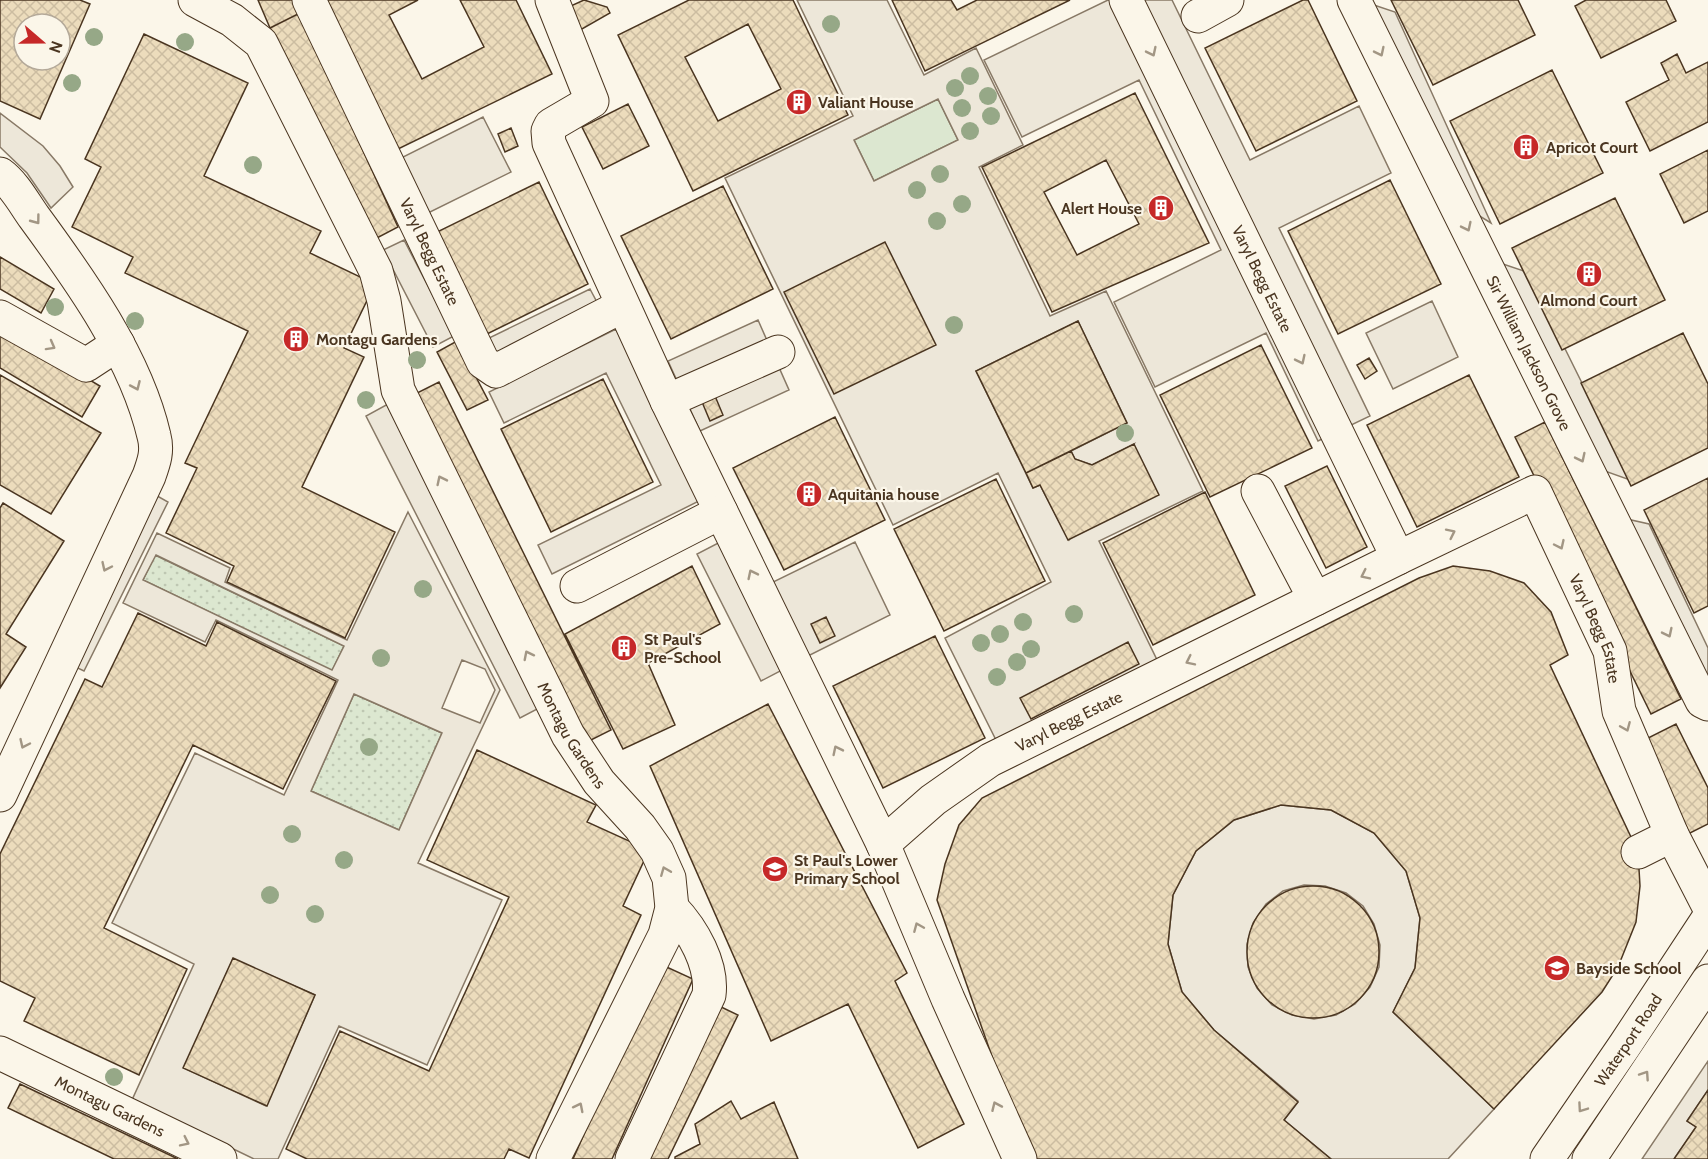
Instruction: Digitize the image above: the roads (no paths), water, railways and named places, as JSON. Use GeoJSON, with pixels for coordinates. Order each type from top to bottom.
{"type":"FeatureCollection","features":[{"type":"Feature","properties":{"kind":"street","name":"Montagu Gardens"},"geometry":{"type":"LineString","coordinates":[[195,0],[232,20],[261,43],[376,271],[384,301],[398,390],[568,735],[599,782],[640,826],[657,851],[669,878],[672,909],[665,935],[553,1159]]}},
{"type":"Feature","properties":{"kind":"street"},"geometry":{"type":"LineString","coordinates":[[552,0],[592,101],[554,122],[547,137],[667,401],[883,844],[948,999],[1020,1159]]}},
{"type":"Feature","properties":{"kind":"street","name":"Sir William Jackson Grove"},"geometry":{"type":"LineString","coordinates":[[1354,0],[1702,701],[1708,704]]}},
{"type":"Feature","properties":{"kind":"street","name":"Varyl Begg Estate"},"geometry":{"type":"LineString","coordinates":[[310,2],[483,362],[496,371],[622,306]]}},
{"type":"Feature","properties":{"kind":"street","name":"Varyl Begg Estate"},"geometry":{"type":"LineString","coordinates":[[1135,3],[1398,558]]}},
{"type":"Feature","properties":{"kind":"street"},"geometry":{"type":"LineString","coordinates":[[0,174],[72,268],[118,344],[143,402],[154,438],[156,456],[149,476],[0,795]]}},
{"type":"Feature","properties":{"kind":"street"},"geometry":{"type":"LineString","coordinates":[[0,317],[86,365],[118,344]]}},
{"type":"Feature","properties":{"kind":"street"},"geometry":{"type":"LineString","coordinates":[[667,401],[778,352]]}},
{"type":"Feature","properties":{"kind":"street"},"geometry":{"type":"LineString","coordinates":[[1258,491],[1315,599]]}},
{"type":"Feature","properties":{"kind":"street","name":"Varyl Begg Estate"},"geometry":{"type":"LineString","coordinates":[[883,844],[933,800],[990,760],[1535,492],[1610,651],[1619,711],[1672,835],[1708,905]]}},
{"type":"Feature","properties":{"kind":"street"},"geometry":{"type":"LineString","coordinates":[[577,586],[721,512]]}},
{"type":"Feature","properties":{"kind":"street"},"geometry":{"type":"LineString","coordinates":[[1638,852],[1672,835]]}},
{"type":"Feature","properties":{"kind":"street"},"geometry":{"type":"LineString","coordinates":[[632,1159],[709,995],[711,982],[704,958],[688,928],[672,909]]}},
{"type":"Feature","properties":{"kind":"street","name":"Waterport Road"},"geometry":{"type":"LineString","coordinates":[[1547,1159],[1708,920]]}},
{"type":"Feature","properties":{"kind":"street","name":"Waterport Road"},"geometry":{"type":"LineString","coordinates":[[1589,1159],[1708,981]]}},
{"type":"Feature","properties":{"kind":"street","name":"Montagu Gardens"},"geometry":{"type":"LineString","coordinates":[[0,1053],[220,1159]]}},
{"type":"Feature","properties":{"kind":"place","name":"Valiant House"},"geometry":{"type":"Point","coordinates":[799,102]}},
{"type":"Feature","properties":{"kind":"place","name":"Apricot Court"},"geometry":{"type":"Point","coordinates":[1526,147]}},
{"type":"Feature","properties":{"kind":"place","name":"Alert House"},"geometry":{"type":"Point","coordinates":[1161,208]}},
{"type":"Feature","properties":{"kind":"place","name":"Almond Court"},"geometry":{"type":"Point","coordinates":[1589,274]}},
{"type":"Feature","properties":{"kind":"place","name":"Montagu Gardens"},"geometry":{"type":"Point","coordinates":[296,339]}},
{"type":"Feature","properties":{"kind":"place","name":"Aquitania house"},"geometry":{"type":"Point","coordinates":[809,494]}},
{"type":"Feature","properties":{"kind":"place","name":"St Paul's Pre-School"},"geometry":{"type":"Point","coordinates":[624,648]}},
{"type":"Feature","properties":{"kind":"place","name":"St Paul's Lower Primary School"},"geometry":{"type":"Point","coordinates":[775,869]}},
{"type":"Feature","properties":{"kind":"place","name":"Bayside School"},"geometry":{"type":"Point","coordinates":[1557,968]}}]}
